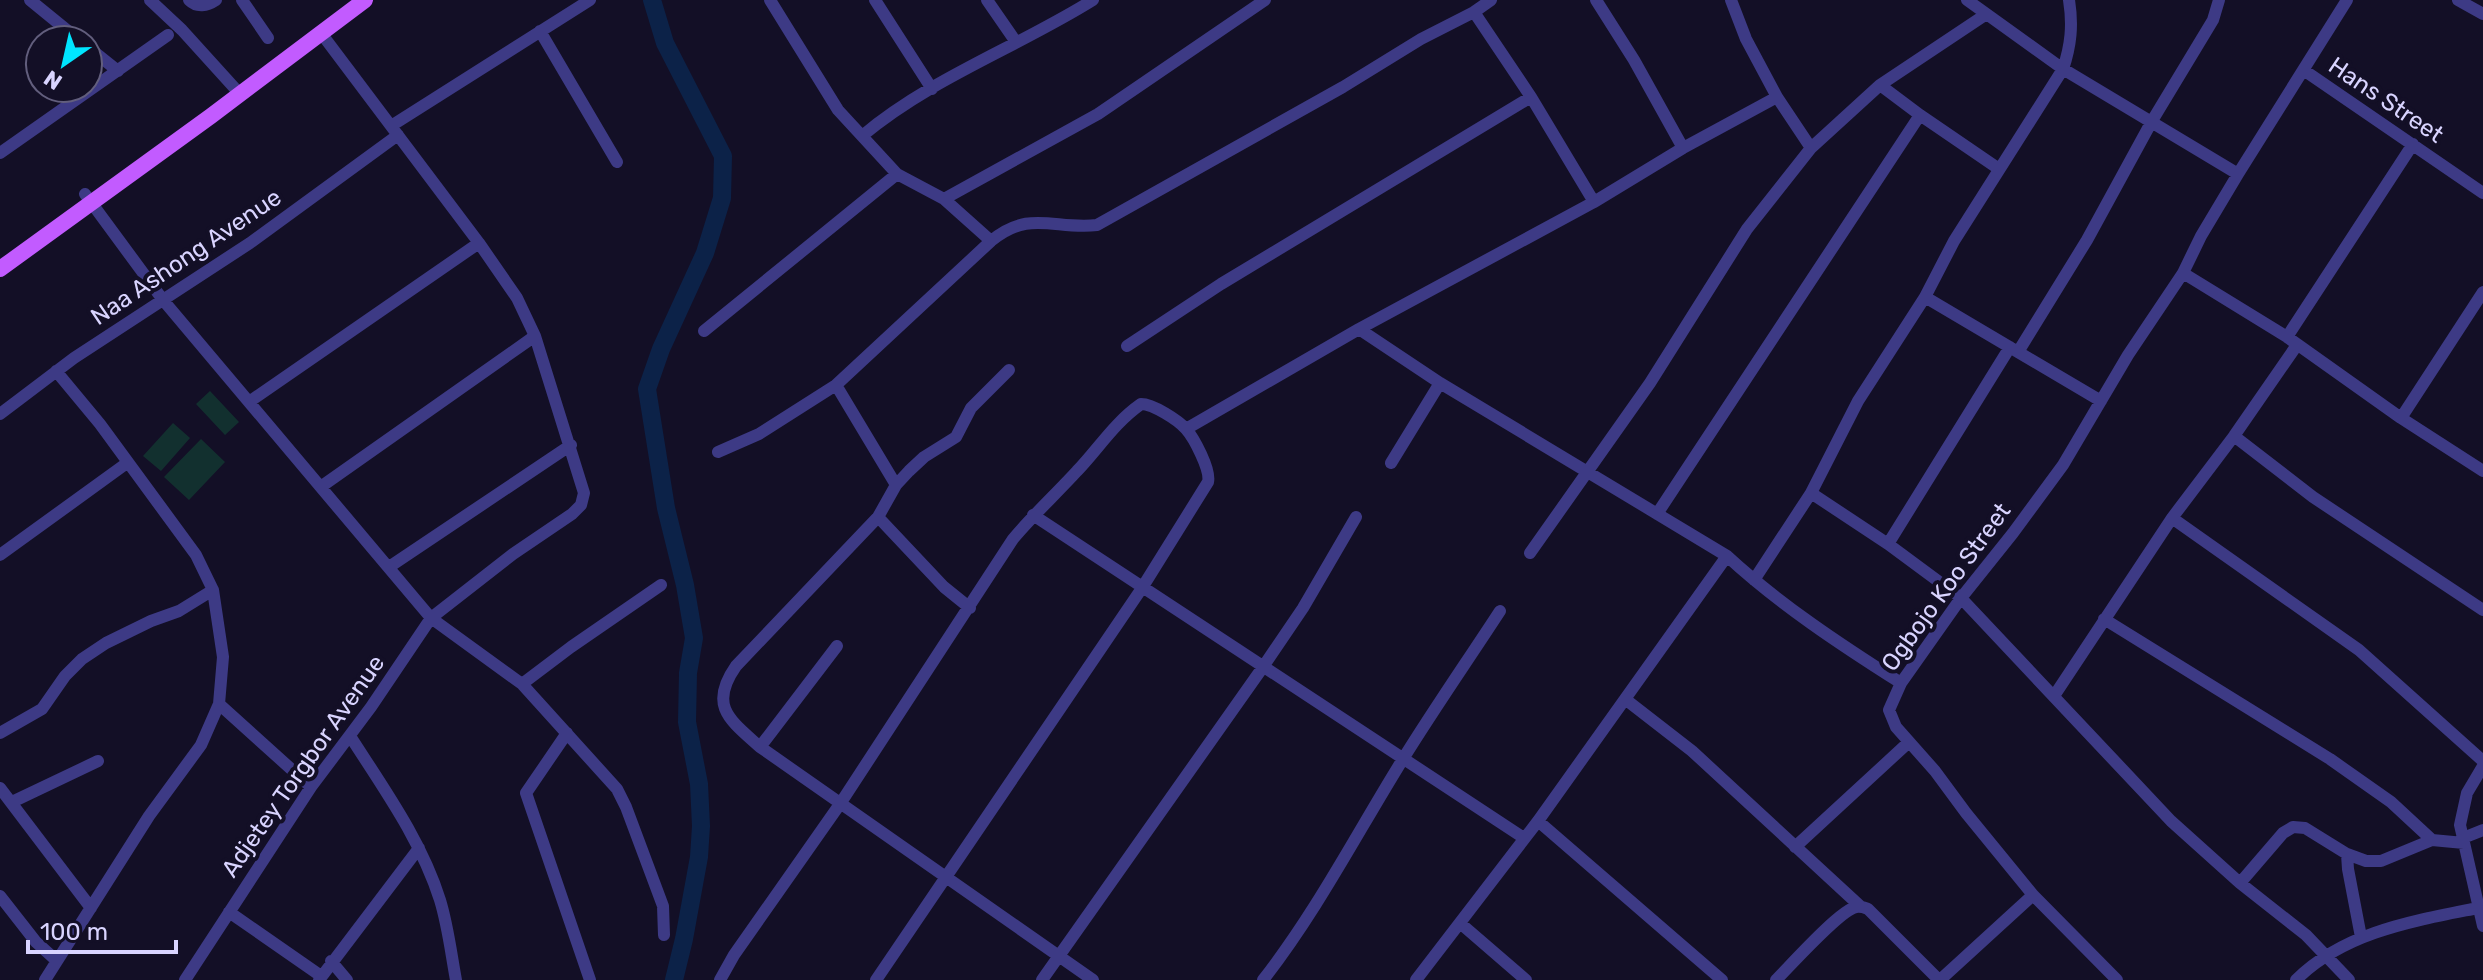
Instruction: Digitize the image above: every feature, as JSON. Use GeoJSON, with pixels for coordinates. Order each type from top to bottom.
{"type":"FeatureCollection","features":[{"type":"Feature","properties":{"kind":"main road"},"geometry":{"type":"LineString","coordinates":[[236,90],[349,0]]}},
{"type":"Feature","properties":{"kind":"main road"},"geometry":{"type":"LineString","coordinates":[[0,256],[88,198],[365,0]]}},
{"type":"Feature","properties":{"kind":"main road"},"geometry":{"type":"LineString","coordinates":[[0,269],[88,198]]}},
{"type":"Feature","properties":{"kind":"street"},"geometry":{"type":"LineString","coordinates":[[30,0],[59,24]]}},
{"type":"Feature","properties":{"kind":"street"},"geometry":{"type":"LineString","coordinates":[[150,0],[182,30],[236,90]]}},
{"type":"Feature","properties":{"kind":"street"},"geometry":{"type":"LineString","coordinates":[[189,0],[196,5],[209,5],[216,0]]}},
{"type":"Feature","properties":{"kind":"street"},"geometry":{"type":"LineString","coordinates":[[242,0],[268,38]]}},
{"type":"Feature","properties":{"kind":"street","name":"Naa Ashong Avenue"},"geometry":{"type":"LineString","coordinates":[[0,414],[56,371],[250,243],[394,131],[590,0]]}},
{"type":"Feature","properties":{"kind":"street"},"geometry":{"type":"LineString","coordinates":[[770,0],[838,110],[897,174],[944,199],[991,241]]}},
{"type":"Feature","properties":{"kind":"street"},"geometry":{"type":"LineString","coordinates":[[875,0],[932,89]]}},
{"type":"Feature","properties":{"kind":"street"},"geometry":{"type":"LineString","coordinates":[[987,0],[1016,42]]}},
{"type":"Feature","properties":{"kind":"street"},"geometry":{"type":"LineString","coordinates":[[862,136],[932,89],[1093,0]]}},
{"type":"Feature","properties":{"kind":"street"},"geometry":{"type":"LineString","coordinates":[[944,199],[1098,114],[1265,0]]}},
{"type":"Feature","properties":{"kind":"street"},"geometry":{"type":"LineString","coordinates":[[718,452],[759,434],[836,385],[1002,232],[1017,225],[1053,222],[1083,227],[1097,225],[1491,0]]}},
{"type":"Feature","properties":{"kind":"street"},"geometry":{"type":"LineString","coordinates":[[1596,0],[1683,148]]}},
{"type":"Feature","properties":{"kind":"street"},"geometry":{"type":"LineString","coordinates":[[1731,0],[1746,39],[1777,97],[1811,148]]}},
{"type":"Feature","properties":{"kind":"street"},"geometry":{"type":"LineString","coordinates":[[1967,0],[2063,69],[2238,174]]}},
{"type":"Feature","properties":{"kind":"street"},"geometry":{"type":"LineString","coordinates":[[1754,580],[1811,493],[1858,401],[1925,297],[1954,241],[2063,69],[2073,25],[2069,0]]}},
{"type":"Feature","properties":{"kind":"street"},"geometry":{"type":"LineString","coordinates":[[1888,544],[2087,240],[2152,121],[2213,20],[2219,0]]}},
{"type":"Feature","properties":{"kind":"street","name":"Ogbojo Koo Street"},"geometry":{"type":"LineString","coordinates":[[2117,980],[2033,895],[1935,771],[1896,727],[1889,710],[1901,683],[1961,598],[2063,465],[2347,0]]}},
{"type":"Feature","properties":{"kind":"street"},"geometry":{"type":"LineString","coordinates":[[2458,0],[2483,14]]}},
{"type":"Feature","properties":{"kind":"street"},"geometry":{"type":"LineString","coordinates":[[1474,12],[1531,97],[1594,202]]}},
{"type":"Feature","properties":{"kind":"street"},"geometry":{"type":"LineString","coordinates":[[1530,553],[1650,383],[1747,229],[1811,148],[1880,85],[1985,15]]}},
{"type":"Feature","properties":{"kind":"street"},"geometry":{"type":"LineString","coordinates":[[540,31],[617,162]]}},
{"type":"Feature","properties":{"kind":"street"},"geometry":{"type":"LineString","coordinates":[[321,33],[517,298],[535,336],[571,445],[389,567]]}},
{"type":"Feature","properties":{"kind":"street"},"geometry":{"type":"LineString","coordinates":[[0,153],[168,35]]}},
{"type":"Feature","properties":{"kind":"street"},"geometry":{"type":"LineString","coordinates":[[104,60],[118,71]]}},
{"type":"Feature","properties":{"kind":"street","name":"Hans Street"},"geometry":{"type":"LineString","coordinates":[[2305,71],[2483,193]]}},
{"type":"Feature","properties":{"kind":"street"},"geometry":{"type":"LineString","coordinates":[[1880,85],[1999,169]]}},
{"type":"Feature","properties":{"kind":"street"},"geometry":{"type":"LineString","coordinates":[[1127,346],[1221,284],[1531,97]]}},
{"type":"Feature","properties":{"kind":"street"},"geometry":{"type":"LineString","coordinates":[[1186,429],[1359,329],[1594,202],[1683,148],[1777,97]]}},
{"type":"Feature","properties":{"kind":"street"},"geometry":{"type":"LineString","coordinates":[[1657,514],[1920,115]]}},
{"type":"Feature","properties":{"kind":"street"},"geometry":{"type":"LineString","coordinates":[[2054,696],[2172,518],[2234,436],[2413,144]]}},
{"type":"Feature","properties":{"kind":"street"},"geometry":{"type":"LineString","coordinates":[[704,331],[897,174]]}},
{"type":"Feature","properties":{"kind":"street"},"geometry":{"type":"LineString","coordinates":[[88,198],[163,300],[431,618],[522,684],[617,789],[663,906],[664,935]]}},
{"type":"Feature","properties":{"kind":"street"},"geometry":{"type":"LineString","coordinates":[[249,402],[479,243]]}},
{"type":"Feature","properties":{"kind":"street"},"geometry":{"type":"LineString","coordinates":[[2183,273],[2292,341],[2483,471]]}},
{"type":"Feature","properties":{"kind":"street"},"geometry":{"type":"LineString","coordinates":[[2401,418],[2483,292]]}},
{"type":"Feature","properties":{"kind":"street"},"geometry":{"type":"LineString","coordinates":[[1925,297],[2101,401]]}},
{"type":"Feature","properties":{"kind":"street"},"geometry":{"type":"LineString","coordinates":[[1359,329],[1440,383],[1727,556],[1754,580],[1901,683]]}},
{"type":"Feature","properties":{"kind":"street"},"geometry":{"type":"LineString","coordinates":[[322,486],[535,336]]}},
{"type":"Feature","properties":{"kind":"street"},"geometry":{"type":"LineString","coordinates":[[1009,370],[971,408],[956,437],[915,465],[896,485],[878,517],[755,646],[726,681],[722,695],[731,721],[760,747],[1093,980]]}},
{"type":"Feature","properties":{"kind":"street"},"geometry":{"type":"LineString","coordinates":[[45,980],[149,816],[201,745],[219,704],[223,657],[213,590],[196,555],[100,424],[56,371]]}},
{"type":"Feature","properties":{"kind":"street"},"geometry":{"type":"LineString","coordinates":[[1391,463],[1440,383]]}},
{"type":"Feature","properties":{"kind":"street"},"geometry":{"type":"LineString","coordinates":[[836,385],[896,485]]}},
{"type":"Feature","properties":{"kind":"street"},"geometry":{"type":"LineString","coordinates":[[720,980],[970,608],[1002,554],[1033,515],[1078,471],[1110,431],[1141,404],[1151,405],[1186,429],[1209,470],[1210,478],[1142,588],[876,980]]}},
{"type":"Feature","properties":{"kind":"street"},"geometry":{"type":"LineString","coordinates":[[2234,436],[2313,497],[2483,610]]}},
{"type":"Feature","properties":{"kind":"street","name":"Adjetey Torgbor Avenue"},"geometry":{"type":"LineString","coordinates":[[185,980],[311,787],[431,618],[581,505],[584,493],[571,445]]}},
{"type":"Feature","properties":{"kind":"street"},"geometry":{"type":"LineString","coordinates":[[0,555],[127,463]]}},
{"type":"Feature","properties":{"kind":"street"},"geometry":{"type":"LineString","coordinates":[[1811,493],[1961,598],[2171,821],[2240,883],[2306,935],[2349,980]]}},
{"type":"Feature","properties":{"kind":"street"},"geometry":{"type":"LineString","coordinates":[[1033,515],[1524,838]]}},
{"type":"Feature","properties":{"kind":"street"},"geometry":{"type":"LineString","coordinates":[[878,517],[944,587],[970,608]]}},
{"type":"Feature","properties":{"kind":"street"},"geometry":{"type":"LineString","coordinates":[[1042,980],[1263,667],[1303,608],[1356,517]]}},
{"type":"Feature","properties":{"kind":"street"},"geometry":{"type":"LineString","coordinates":[[2172,518],[2359,650],[2483,763],[2467,793],[2460,825],[2483,926]]}},
{"type":"Feature","properties":{"kind":"street"},"geometry":{"type":"LineString","coordinates":[[1416,980],[1538,821],[1727,556]]}},
{"type":"Feature","properties":{"kind":"street"},"geometry":{"type":"LineString","coordinates":[[522,684],[661,585]]}},
{"type":"Feature","properties":{"kind":"street"},"geometry":{"type":"LineString","coordinates":[[0,733],[42,709],[65,676],[82,659],[106,643],[179,611],[213,590]]}},
{"type":"Feature","properties":{"kind":"street"},"geometry":{"type":"LineString","coordinates":[[1263,980],[1320,899],[1403,759],[1500,611]]}},
{"type":"Feature","properties":{"kind":"street"},"geometry":{"type":"LineString","coordinates":[[2104,619],[2330,759],[2391,802],[2432,840]]}},
{"type":"Feature","properties":{"kind":"street"},"geometry":{"type":"LineString","coordinates":[[760,747],[837,646]]}},
{"type":"Feature","properties":{"kind":"street"},"geometry":{"type":"LineString","coordinates":[[1625,699],[1692,751],[1860,906],[1868,909],[1940,980],[2033,895]]}},
{"type":"Feature","properties":{"kind":"street"},"geometry":{"type":"LineString","coordinates":[[219,704],[311,787]]}},
{"type":"Feature","properties":{"kind":"street"},"geometry":{"type":"LineString","coordinates":[[567,733],[527,789],[526,798],[562,893],[590,980]]}},
{"type":"Feature","properties":{"kind":"street"},"geometry":{"type":"LineString","coordinates":[[350,736],[419,848],[446,921],[456,980]]}},
{"type":"Feature","properties":{"kind":"street"},"geometry":{"type":"LineString","coordinates":[[1795,847],[1909,742]]}},
{"type":"Feature","properties":{"kind":"street"},"geometry":{"type":"LineString","coordinates":[[12,802],[98,761]]}},
{"type":"Feature","properties":{"kind":"street"},"geometry":{"type":"LineString","coordinates":[[0,788],[91,908]]}},
{"type":"Feature","properties":{"kind":"street"},"geometry":{"type":"LineString","coordinates":[[1538,821],[1722,980]]}},
{"type":"Feature","properties":{"kind":"street"},"geometry":{"type":"LineString","coordinates":[[2240,883],[2275,841],[2293,827],[2305,828],[2347,854],[2366,861],[2381,861],[2432,840],[2464,841],[2483,830]]}},
{"type":"Feature","properties":{"kind":"street"},"geometry":{"type":"LineString","coordinates":[[229,912],[320,978],[419,848]]}},
{"type":"Feature","properties":{"kind":"street"},"geometry":{"type":"LineString","coordinates":[[2347,854],[2361,937]]}},
{"type":"Feature","properties":{"kind":"street"},"geometry":{"type":"LineString","coordinates":[[0,896],[36,942],[57,961]]}},
{"type":"Feature","properties":{"kind":"street"},"geometry":{"type":"LineString","coordinates":[[1776,980],[1830,926],[1852,907],[1860,906]]}},
{"type":"Feature","properties":{"kind":"street"},"geometry":{"type":"LineString","coordinates":[[2296,980],[2313,963],[2361,937],[2425,918],[2480,910]]}},
{"type":"Feature","properties":{"kind":"street"},"geometry":{"type":"LineString","coordinates":[[1460,923],[1526,980]]}},
{"type":"Feature","properties":{"kind":"street"},"geometry":{"type":"LineString","coordinates":[[331,961],[347,980]]}},
{"type":"Feature","properties":{"kind":"green space"},"geometry":{"type":"Polygon","coordinates":[[[210,391],[239,422],[225,435],[196,404],[210,391]]]}},
{"type":"Feature","properties":{"kind":"green space"},"geometry":{"type":"Polygon","coordinates":[[[173,423],[190,438],[161,471],[143,456],[173,423]]]}},
{"type":"Feature","properties":{"kind":"green space"},"geometry":{"type":"Polygon","coordinates":[[[201,439],[225,462],[189,500],[164,477],[201,439]]]}},
{"type":"Feature","properties":{"kind":"waterway"},"geometry":{"type":"LineString","coordinates":[[652,0],[665,43],[723,156],[722,198],[705,253],[661,349],[647,389],[666,508],[694,638],[688,673],[687,722],[699,784],[701,826],[699,857],[674,980]]}}]}
